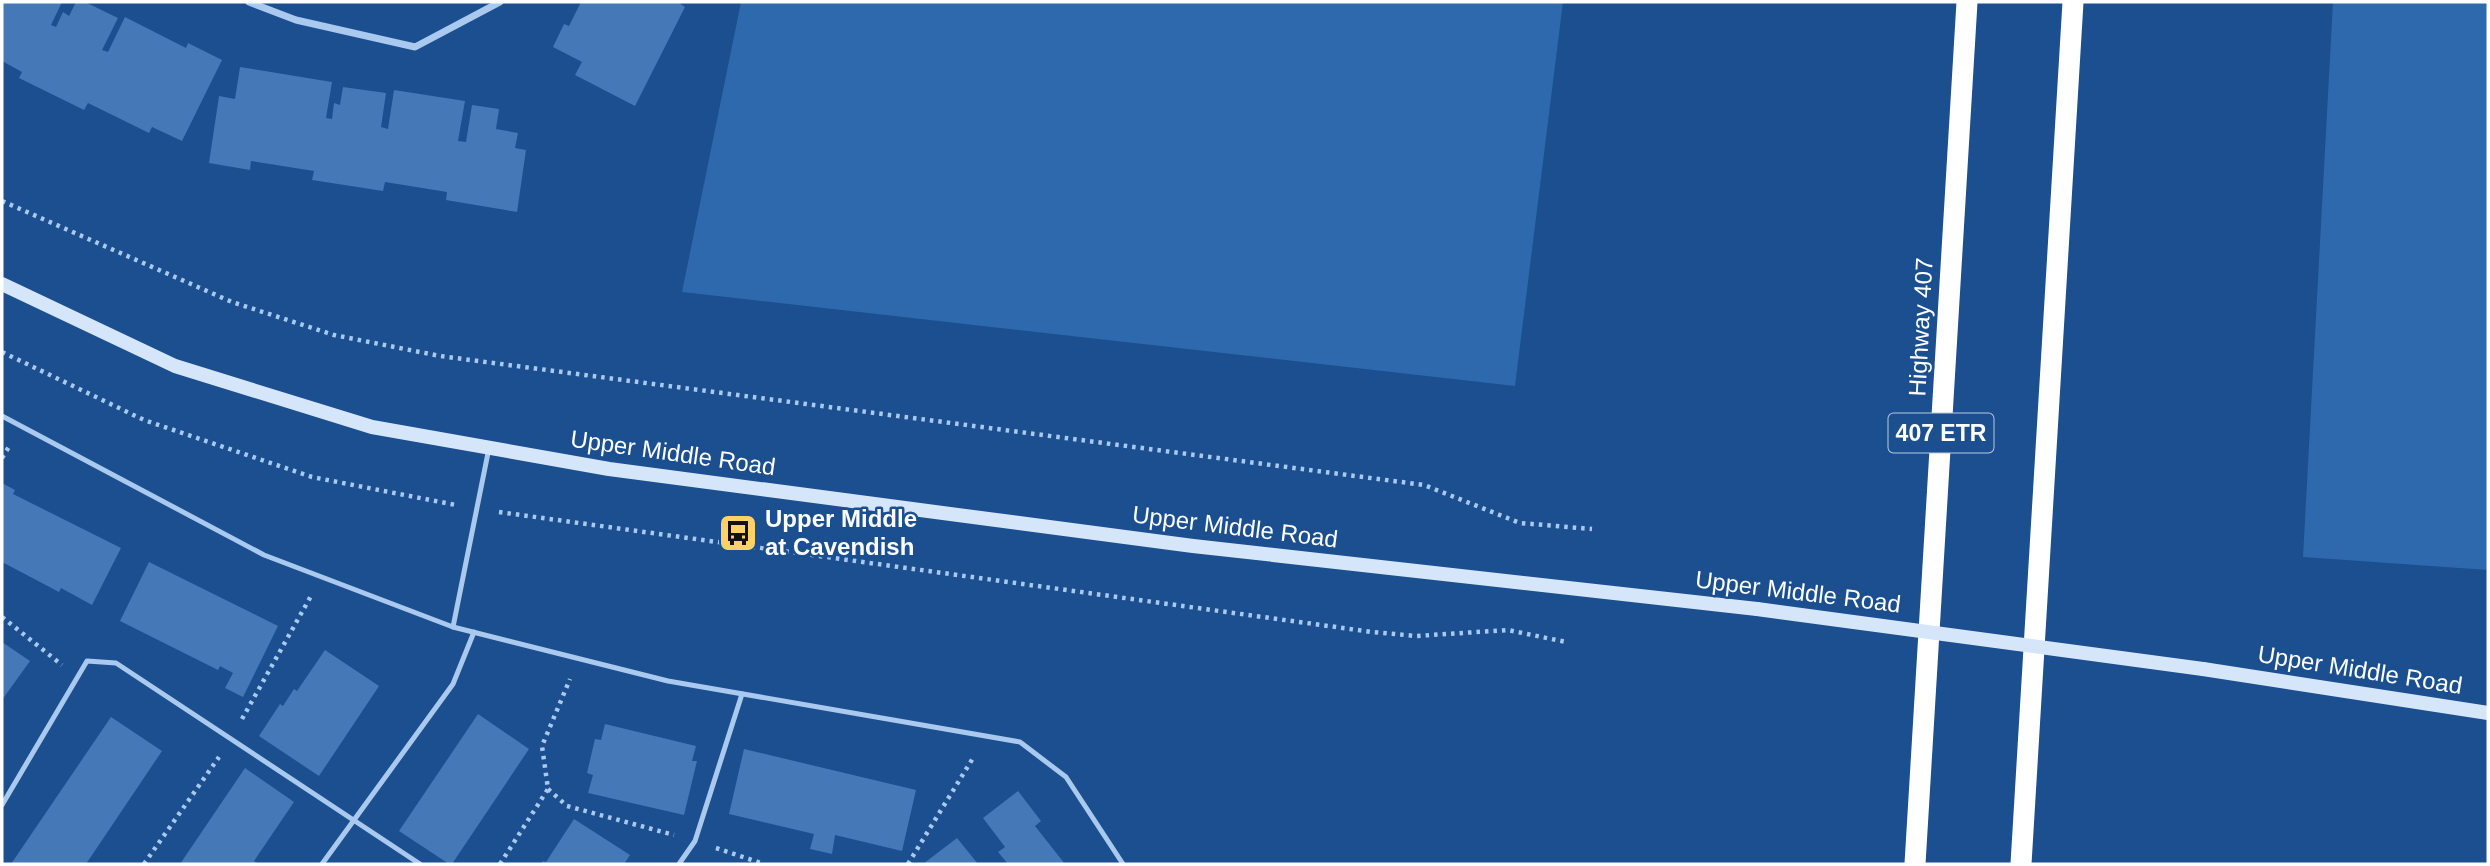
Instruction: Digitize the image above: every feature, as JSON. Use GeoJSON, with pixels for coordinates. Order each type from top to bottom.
{"type":"FeatureCollection","features":[{"type":"Feature","properties":{"kind":"highway","name":"Highway 407"},"geometry":{"type":"LineString","coordinates":[[1915,864],[1967,2]]}},
{"type":"Feature","properties":{"kind":"highway"},"geometry":{"type":"LineString","coordinates":[[2021,864],[2073,2]]}},
{"type":"Feature","properties":{"kind":"main road","name":"Upper Middle Road"},"geometry":{"type":"LineString","coordinates":[[2,284],[175,366],[372,427],[609,469],[1193,546],[1757,609],[2203,669],[2488,713]]}},
{"type":"Feature","properties":{"kind":"street"},"geometry":{"type":"LineString","coordinates":[[249,2],[296,20],[415,47],[500,2]]}},
{"type":"Feature","properties":{"kind":"lane"},"geometry":{"type":"LineString","coordinates":[[2,416],[264,555],[453,627],[668,681],[1020,742],[1066,777],[1123,864]]}},
{"type":"Feature","properties":{"kind":"lane"},"geometry":{"type":"LineString","coordinates":[[453,627],[489,447]]}},
{"type":"Feature","properties":{"kind":"lane"},"geometry":{"type":"LineString","coordinates":[[321,864],[453,684],[474,632]]}},
{"type":"Feature","properties":{"kind":"lane"},"geometry":{"type":"LineString","coordinates":[[2,805],[87,661],[116,663],[420,864]]}},
{"type":"Feature","properties":{"kind":"lane"},"geometry":{"type":"LineString","coordinates":[[679,864],[695,841],[742,694]]}},
{"type":"Feature","properties":{"kind":"path"},"geometry":{"type":"LineString","coordinates":[[2,201],[232,302],[334,335],[440,356],[1424,485],[1520,523],[1592,529]]}},
{"type":"Feature","properties":{"kind":"path"},"geometry":{"type":"LineString","coordinates":[[2,352],[144,420],[312,477],[477,509],[1372,632],[1416,636],[1508,629],[1566,642]]}},
{"type":"Feature","properties":{"kind":"path"},"geometry":{"type":"LineString","coordinates":[[2,617],[77,677]]}},
{"type":"Feature","properties":{"kind":"path"},"geometry":{"type":"LineString","coordinates":[[578,658],[542,746],[548,789],[567,806],[695,841],[764,864]]}},
{"type":"Feature","properties":{"kind":"path"},"geometry":{"type":"LineString","coordinates":[[908,864],[986,736]]}},
{"type":"Feature","properties":{"kind":"path"},"geometry":{"type":"LineString","coordinates":[[500,864],[548,789]]}},
{"type":"Feature","properties":{"kind":"shaded area"},"geometry":{"type":"Polygon","coordinates":[[[741,2],[1563,2],[1515,386],[682,292],[741,2]]]}},
{"type":"Feature","properties":{"kind":"shaded area"},"geometry":{"type":"Polygon","coordinates":[[[2333,2],[2488,2],[2488,570],[2303,557],[2333,2]]]}},
{"type":"Feature","properties":{"kind":"building"},"geometry":{"type":"Polygon","coordinates":[[[2,2],[62,2],[51,25],[56,27],[63,12],[69,16],[76,2],[85,2],[118,18],[102,50],[108,52],[125,17],[186,48],[188,43],[222,60],[182,141],[152,127],[149,133],[88,103],[84,110],[19,78],[22,72],[2,61],[2,2]]]}},
{"type":"Feature","properties":{"kind":"building"},"geometry":{"type":"Polygon","coordinates":[[[581,2],[678,2],[685,7],[635,106],[575,75],[582,62],[553,47],[564,24],[569,26],[581,2]]]}},
{"type":"Feature","properties":{"kind":"building"},"geometry":{"type":"Polygon","coordinates":[[[240,67],[332,82],[326,118],[332,119],[334,103],[340,105],[343,87],[386,93],[381,127],[388,129],[394,90],[465,101],[458,141],[466,142],[472,105],[499,109],[496,129],[518,133],[515,148],[526,150],[517,212],[446,200],[447,192],[385,182],[383,191],[312,180],[314,171],[251,161],[250,170],[209,163],[219,96],[235,99],[240,67]]]}},
{"type":"Feature","properties":{"kind":"building"},"geometry":{"type":"Polygon","coordinates":[[[2,483],[15,490],[13,494],[121,548],[92,605],[61,588],[59,592],[2,562],[2,483]]]}},
{"type":"Feature","properties":{"kind":"building"},"geometry":{"type":"Polygon","coordinates":[[[149,562],[278,626],[243,697],[225,688],[233,673],[220,666],[218,670],[120,621],[149,562]]]}},
{"type":"Feature","properties":{"kind":"building"},"geometry":{"type":"Polygon","coordinates":[[[2,642],[30,661],[2,700],[2,642]]]}},
{"type":"Feature","properties":{"kind":"building"},"geometry":{"type":"Polygon","coordinates":[[[325,650],[379,686],[319,776],[259,736],[280,704],[283,706],[294,689],[297,691],[325,650]]]}},
{"type":"Feature","properties":{"kind":"building"},"geometry":{"type":"Polygon","coordinates":[[[478,714],[529,749],[452,864],[449,864],[399,831],[478,714]]]}},
{"type":"Feature","properties":{"kind":"building"},"geometry":{"type":"Polygon","coordinates":[[[111,717],[162,751],[86,864],[11,864],[111,717]]]}},
{"type":"Feature","properties":{"kind":"building"},"geometry":{"type":"Polygon","coordinates":[[[605,724],[696,746],[692,761],[697,761],[684,815],[588,793],[593,775],[587,773],[595,739],[601,740],[605,724]]]}},
{"type":"Feature","properties":{"kind":"building"},"geometry":{"type":"Polygon","coordinates":[[[744,749],[916,790],[902,851],[835,835],[832,854],[810,849],[814,834],[729,814],[744,749]]]}},
{"type":"Feature","properties":{"kind":"building"},"geometry":{"type":"Polygon","coordinates":[[[245,768],[294,802],[254,861],[259,864],[180,864],[245,768]]]}},
{"type":"Feature","properties":{"kind":"building"},"geometry":{"type":"Polygon","coordinates":[[[1018,791],[1041,821],[1035,826],[1065,864],[1008,864],[998,852],[1005,847],[983,818],[1018,791]]]}},
{"type":"Feature","properties":{"kind":"building"},"geometry":{"type":"Polygon","coordinates":[[[574,819],[630,855],[624,864],[541,864],[546,862],[574,819]]]}},
{"type":"Feature","properties":{"kind":"building"},"geometry":{"type":"Polygon","coordinates":[[[957,838],[978,864],[923,864],[957,838]]]}},
{"type":"Feature","properties":{"kind":"place","name":"Upper Middle at Cavendish"},"geometry":{"type":"Point","coordinates":[738,533]}}]}
